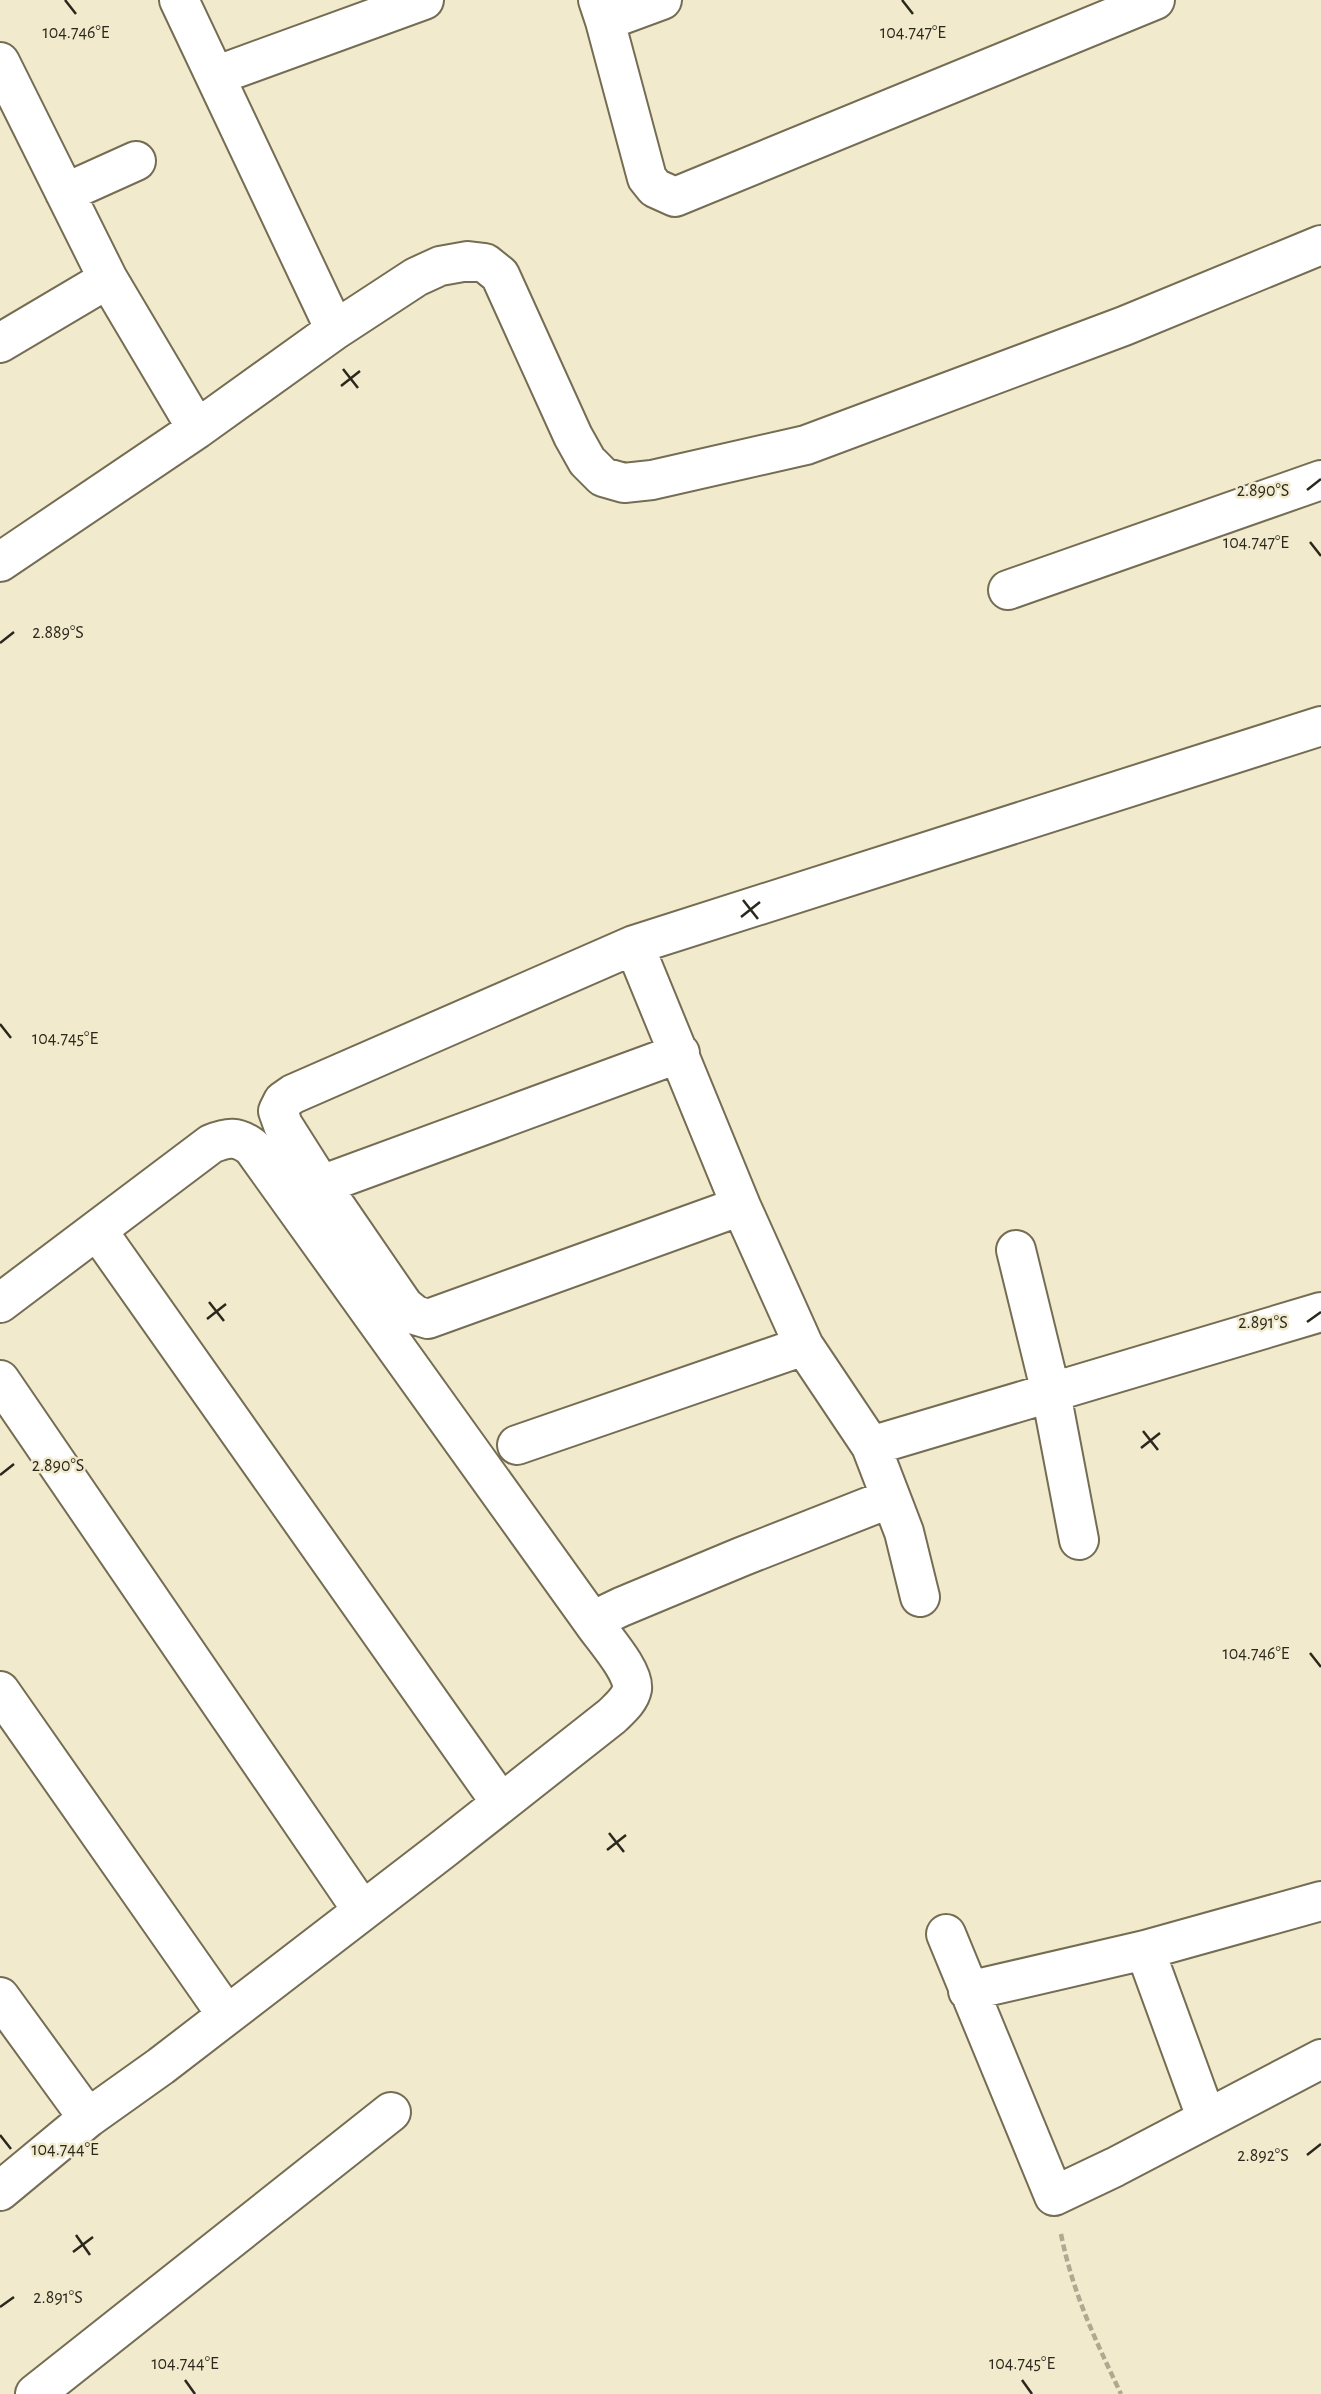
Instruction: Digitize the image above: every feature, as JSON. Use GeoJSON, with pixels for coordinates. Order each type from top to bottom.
{"type":"FeatureCollection","features":[{"type":"Feature","properties":{"kind":"street"},"geometry":{"type":"LineString","coordinates":[[179,0],[335,330]]}},
{"type":"Feature","properties":{"kind":"street"},"geometry":{"type":"LineString","coordinates":[[215,76],[421,0]]}},
{"type":"Feature","properties":{"kind":"street"},"geometry":{"type":"LineString","coordinates":[[663,0],[601,10],[647,178],[655,188],[676,197],[1155,0]]}},
{"type":"Feature","properties":{"kind":"street"},"geometry":{"type":"LineString","coordinates":[[0,62],[107,279],[197,429]]}},
{"type":"Feature","properties":{"kind":"street"},"geometry":{"type":"LineString","coordinates":[[65,193],[136,161]]}},
{"type":"Feature","properties":{"kind":"street"},"geometry":{"type":"LineString","coordinates":[[0,562],[197,429],[335,330],[416,277],[440,266],[468,261],[485,263],[500,275],[587,461],[603,477],[624,483],[652,480],[806,445],[1124,326],[1321,245]]}},
{"type":"Feature","properties":{"kind":"street"},"geometry":{"type":"LineString","coordinates":[[0,343],[107,279]]}},
{"type":"Feature","properties":{"kind":"street"},"geometry":{"type":"LineString","coordinates":[[1008,590],[1321,480]]}},
{"type":"Feature","properties":{"kind":"street"},"geometry":{"type":"LineString","coordinates":[[741,1206],[428,1319],[415,1315],[404,1306],[321,1185],[278,1111],[283,1101],[293,1094],[634,945],[1321,726]]}},
{"type":"Feature","properties":{"kind":"street"},"geometry":{"type":"LineString","coordinates":[[634,945],[741,1206],[804,1346],[871,1446],[904,1532],[920,1597]]}},
{"type":"Feature","properties":{"kind":"street"},"geometry":{"type":"LineString","coordinates":[[321,1185],[680,1053]]}},
{"type":"Feature","properties":{"kind":"street"},"geometry":{"type":"LineString","coordinates":[[0,1303],[211,1144],[225,1138],[240,1138],[252,1147],[592,1621],[628,1672],[632,1688],[626,1702],[612,1716],[160,2066],[88,2118],[0,2191]]}},
{"type":"Feature","properties":{"kind":"street"},"geometry":{"type":"LineString","coordinates":[[97,1230],[502,1803]]}},
{"type":"Feature","properties":{"kind":"street"},"geometry":{"type":"LineString","coordinates":[[1016,1250],[1051,1393],[1079,1540]]}},
{"type":"Feature","properties":{"kind":"street"},"geometry":{"type":"LineString","coordinates":[[871,1446],[1321,1312]]}},
{"type":"Feature","properties":{"kind":"street"},"geometry":{"type":"LineString","coordinates":[[517,1445],[804,1346]]}},
{"type":"Feature","properties":{"kind":"street"},"geometry":{"type":"LineString","coordinates":[[0,1380],[362,1910]]}},
{"type":"Feature","properties":{"kind":"street"},"geometry":{"type":"LineString","coordinates":[[592,1621],[729,1562],[891,1498]]}},
{"type":"Feature","properties":{"kind":"street"},"geometry":{"type":"LineString","coordinates":[[0,1691],[226,2014]]}},
{"type":"Feature","properties":{"kind":"street"},"geometry":{"type":"LineString","coordinates":[[968,1991],[1145,1950],[1321,1901]]}},
{"type":"Feature","properties":{"kind":"street"},"geometry":{"type":"LineString","coordinates":[[946,1934],[1054,2196],[1321,2059]]}},
{"type":"Feature","properties":{"kind":"street"},"geometry":{"type":"LineString","coordinates":[[1145,1950],[1206,2117]]}},
{"type":"Feature","properties":{"kind":"street"},"geometry":{"type":"LineString","coordinates":[[0,1997],[88,2118]]}},
{"type":"Feature","properties":{"kind":"street"},"geometry":{"type":"LineString","coordinates":[[35,2394],[390,2112]]}},
{"type":"Feature","properties":{"kind":"path"},"geometry":{"type":"LineString","coordinates":[[1054,2196],[1069,2274],[1088,2326],[1121,2394]]}}]}
